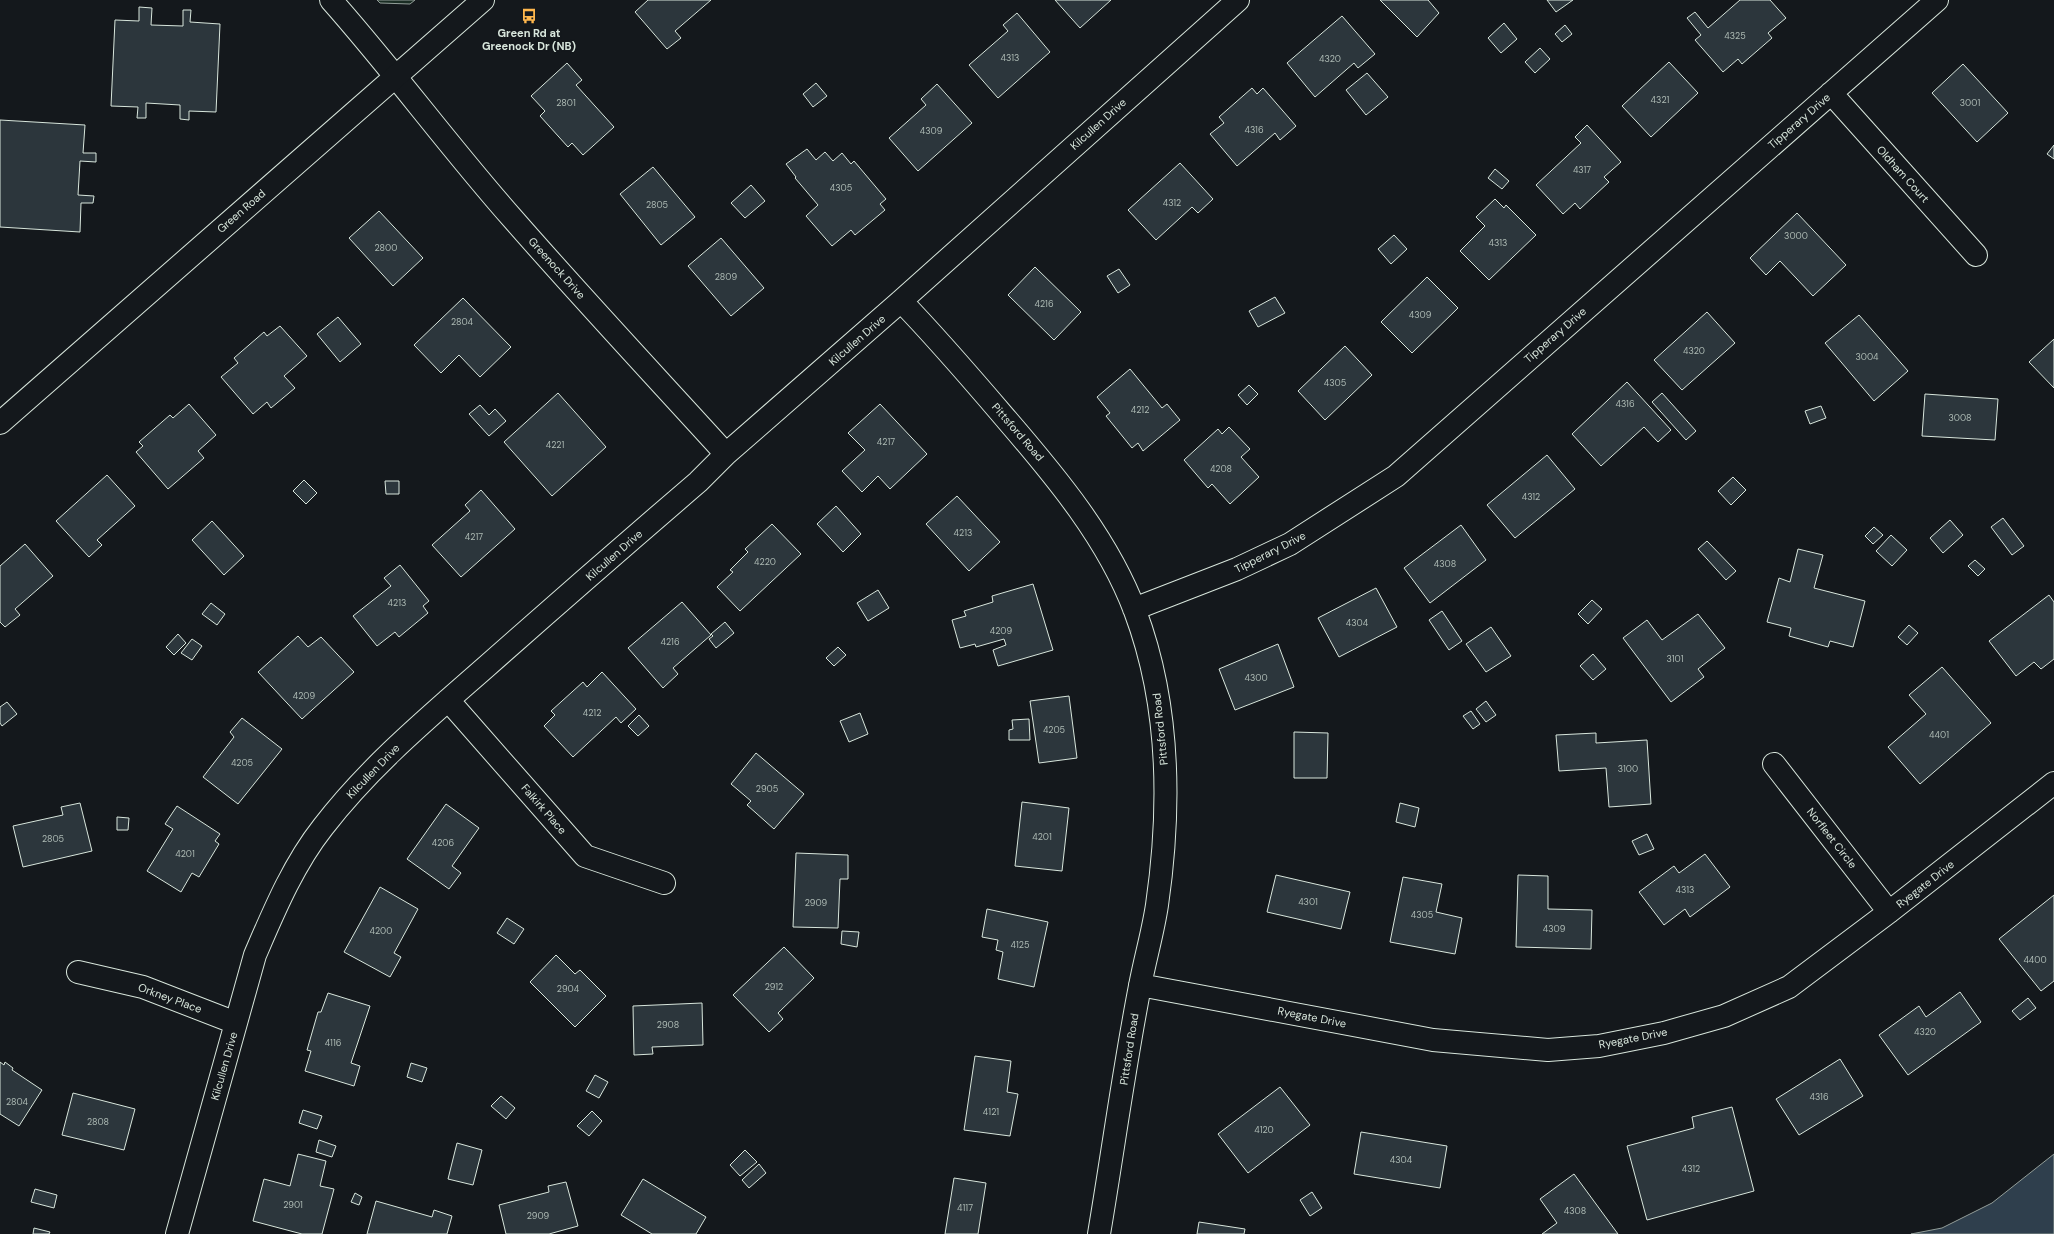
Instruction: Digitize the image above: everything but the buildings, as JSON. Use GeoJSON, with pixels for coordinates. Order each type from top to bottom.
{"type":"FeatureCollection","features":[{"type":"Feature","properties":{"kind":"street","name":"Greenock Drive"},"geometry":{"type":"LineString","coordinates":[[331,0],[396,75],[427,118],[512,219],[726,454]]}},
{"type":"Feature","properties":{"kind":"street","name":"Green Road"},"geometry":{"type":"LineString","coordinates":[[0,423],[483,0]]}},
{"type":"Feature","properties":{"kind":"street","name":"Kilcullen Drive"},"geometry":{"type":"LineString","coordinates":[[177,1234],[255,955],[273,912],[299,862],[322,828],[368,774],[423,721],[698,482],[726,454],[901,301],[1238,0]]}},
{"type":"Feature","properties":{"kind":"street","name":"Tipperary Drive"},"geometry":{"type":"LineString","coordinates":[[1134,609],[1237,569],[1290,544],[1396,476],[1936,0]]}},
{"type":"Feature","properties":{"kind":"street","name":"Oldham Court"},"geometry":{"type":"LineString","coordinates":[[1831,93],[1976,255]]}},
{"type":"Feature","properties":{"kind":"street","name":"Pittsford Road"},"geometry":{"type":"LineString","coordinates":[[901,301],[932,332],[1043,462],[1108,556],[1134,609],[1148,651],[1159,703],[1165,760],[1166,811],[1157,906],[1140,985],[1099,1234]]}},
{"type":"Feature","properties":{"kind":"street","name":"Falkirk Place"},"geometry":{"type":"LineString","coordinates":[[448,700],[586,856],[664,883]]}},
{"type":"Feature","properties":{"kind":"street","name":"Norfleet Circle"},"geometry":{"type":"LineString","coordinates":[[1774,764],[1889,912]]}},
{"type":"Feature","properties":{"kind":"street","name":"Ryegate Drive"},"geometry":{"type":"LineString","coordinates":[[1140,985],[1433,1040],[1548,1050],[1599,1046],[1664,1033],[1724,1016],[1789,987],[1889,912],[2054,783]]}},
{"type":"Feature","properties":{"kind":"street","name":"Orkney Place"},"geometry":{"type":"LineString","coordinates":[[78,972],[143,987],[236,1023]]}},
{"type":"Feature","properties":{"kind":"green space"},"geometry":{"type":"Polygon","coordinates":[[[377,0],[415,0],[410,4],[380,3],[377,0]]]}},
{"type":"Feature","properties":{"kind":"water"},"geometry":{"type":"Polygon","coordinates":[[[2054,1154],[2054,1234],[1911,1234],[1942,1228],[1992,1203],[2054,1154]]]}},
{"type":"Feature","properties":{"kind":"place","name":"Green Rd at Greenock Dr (NB)"},"geometry":{"type":"Point","coordinates":[529,16]}}]}
